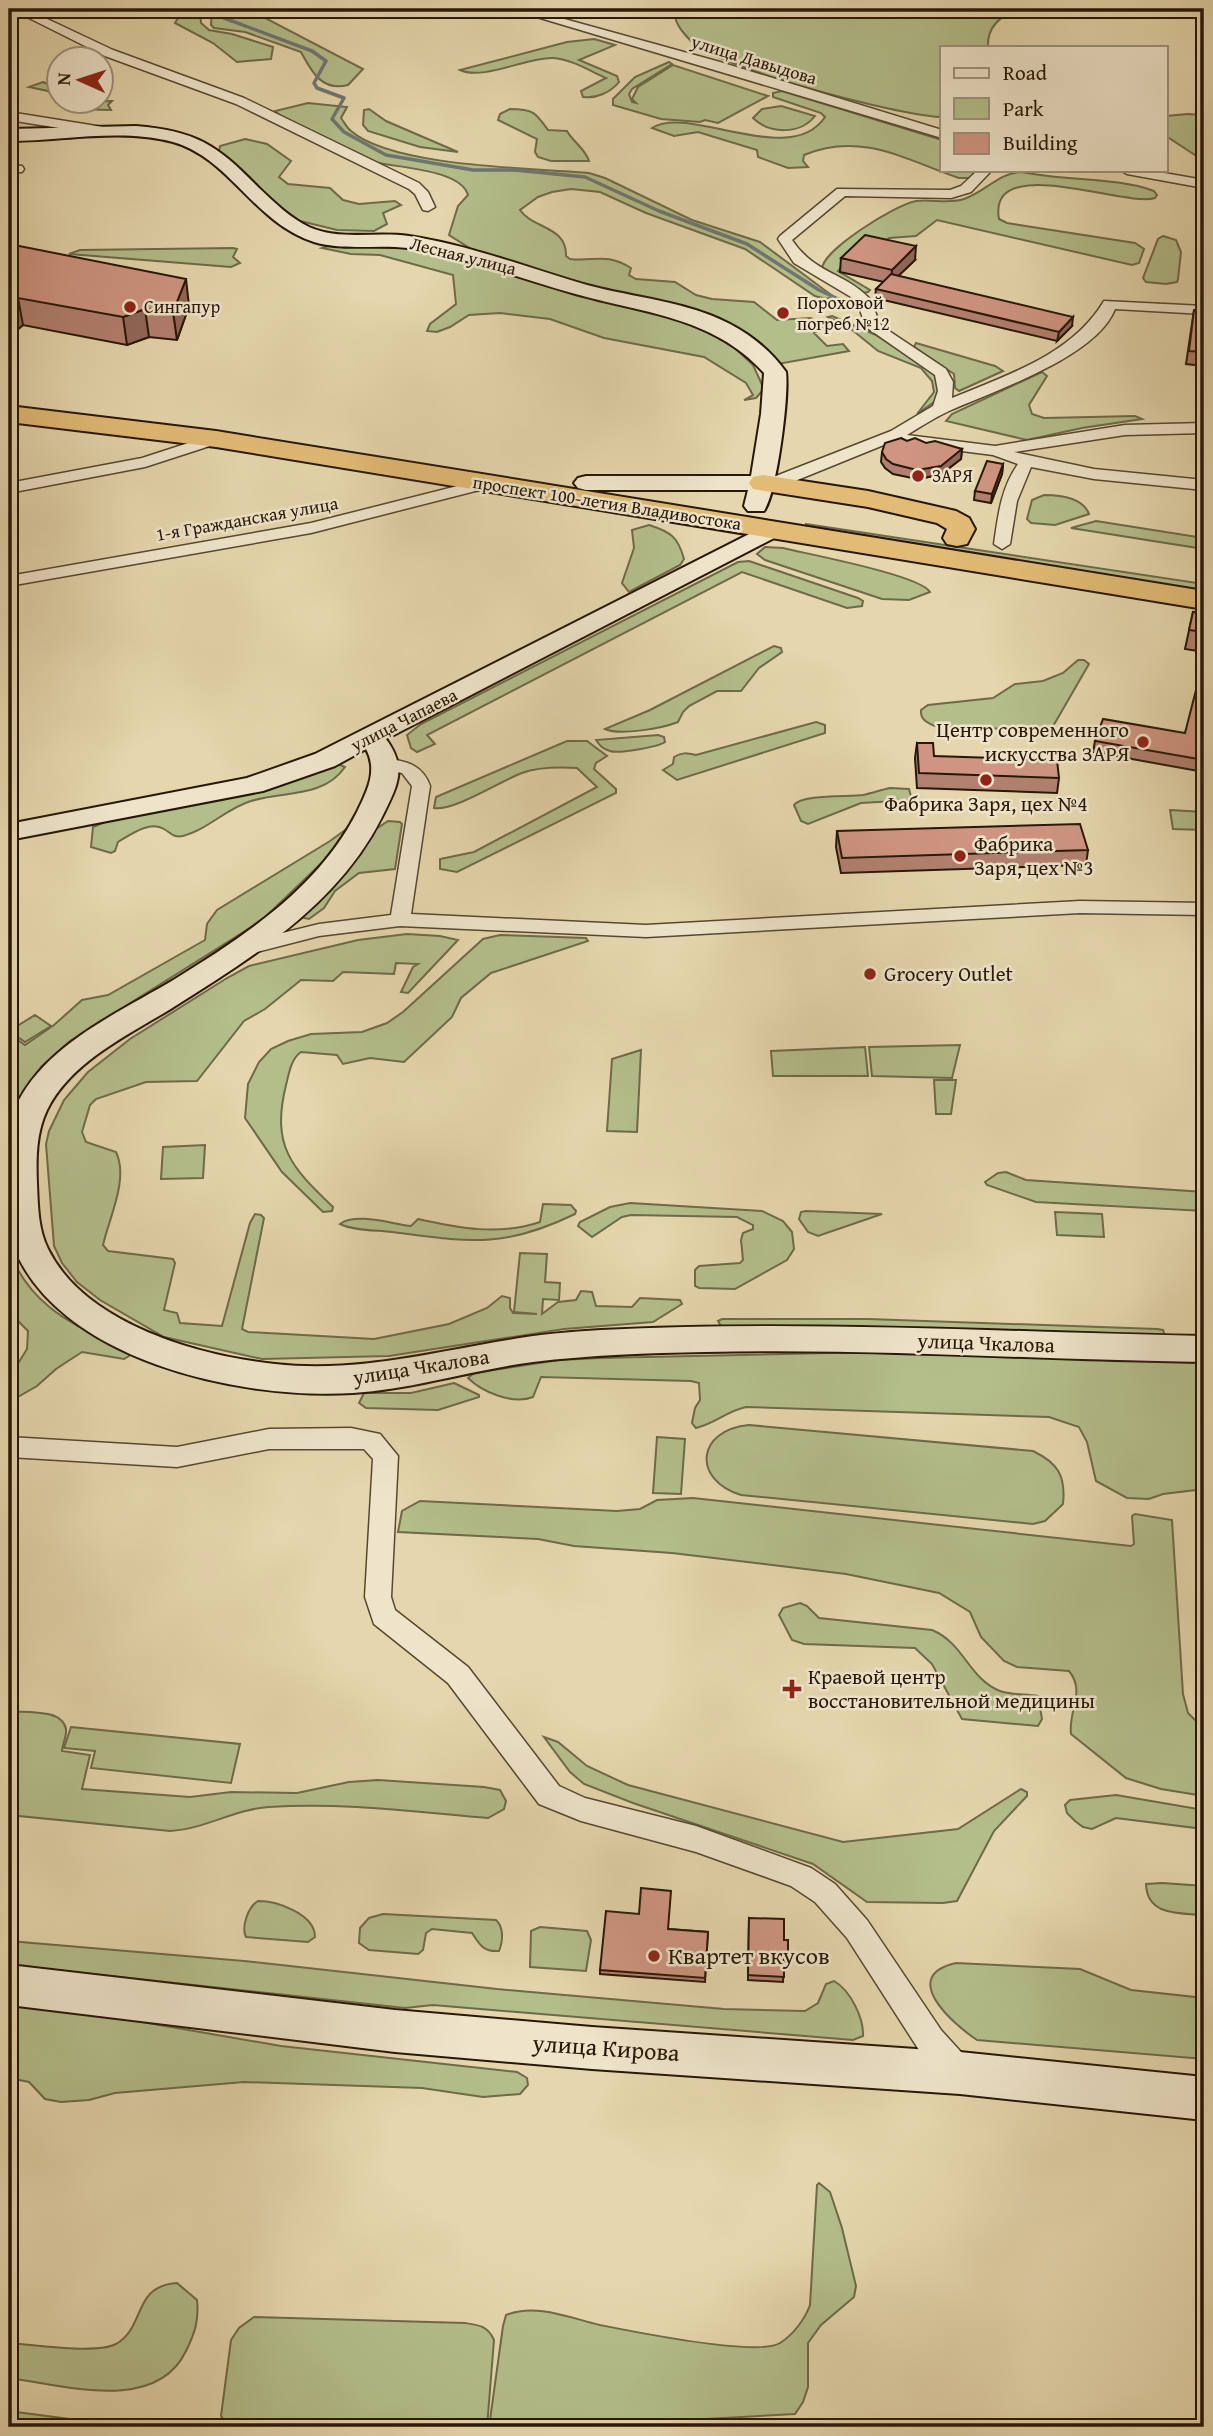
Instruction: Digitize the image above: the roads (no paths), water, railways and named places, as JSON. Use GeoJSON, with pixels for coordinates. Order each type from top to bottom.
{"type":"FeatureCollection","features":[{"type":"Feature","properties":{"kind":"highway","name":"проспект 100-летия Владивостока"},"geometry":{"type":"LineString","coordinates":[[9,399],[317,440],[586,483],[760,495],[957,538],[1204,576]]}},
{"type":"Feature","properties":{"kind":"highway","name":"проспект 100-летия Владивостока"},"geometry":{"type":"LineString","coordinates":[[9,414],[216,439],[1204,600]]}},
{"type":"Feature","properties":{"kind":"main road","name":"Лесная улица"},"geometry":{"type":"LineString","coordinates":[[9,135],[113,132],[167,135],[204,147],[279,219],[313,236],[339,240],[390,240],[433,246],[473,255],[579,289],[699,318],[721,327],[752,350],[776,373],[778,383],[768,427],[760,495]]}},
{"type":"Feature","properties":{"kind":"main road","name":"улица Чапаева"},"geometry":{"type":"LineString","coordinates":[[9,832],[253,785],[325,760],[771,530]]}},
{"type":"Feature","properties":{"kind":"main road"},"geometry":{"type":"LineString","coordinates":[[370,737],[383,750],[388,765]]}},
{"type":"Feature","properties":{"kind":"main road","name":"улица Чкалова"},"geometry":{"type":"LineString","coordinates":[[388,765],[370,815],[331,870],[289,914],[245,949],[127,1021],[57,1072],[34,1104],[23,1133],[22,1222],[31,1254],[57,1287],[82,1311],[154,1351],[251,1374],[308,1380],[358,1380],[511,1352],[671,1340],[884,1340],[1204,1349]]}},
{"type":"Feature","properties":{"kind":"main road","name":"улица Кирова"},"geometry":{"type":"LineString","coordinates":[[9,1985],[434,2034],[592,2049],[960,2073],[1204,2099]]}},
{"type":"Feature","properties":{"kind":"street","name":"улица Давыдова"},"geometry":{"type":"LineString","coordinates":[[516,9],[716,65],[940,133]]}},
{"type":"Feature","properties":{"kind":"street"},"geometry":{"type":"LineString","coordinates":[[9,17],[20,11]]}},
{"type":"Feature","properties":{"kind":"street","name":"Лесная улица"},"geometry":{"type":"LineString","coordinates":[[20,11],[45,20],[65,33],[109,53],[240,101],[401,178],[421,192],[428,207]]}},
{"type":"Feature","properties":{"kind":"street"},"geometry":{"type":"LineString","coordinates":[[9,116],[53,125],[113,132]]}},
{"type":"Feature","properties":{"kind":"street"},"geometry":{"type":"LineString","coordinates":[[940,409],[947,393],[942,372],[878,331],[871,324],[864,302],[856,294],[799,260],[785,239],[842,192],[951,194],[966,189],[983,172]]}},
{"type":"Feature","properties":{"kind":"street"},"geometry":{"type":"LineString","coordinates":[[1138,172],[1204,184]]}},
{"type":"Feature","properties":{"kind":"street"},"geometry":{"type":"LineString","coordinates":[[760,495],[784,480],[782,479],[888,437],[915,425],[940,409],[1041,366],[1060,355],[1105,315],[1108,305],[1117,302],[1204,310]]}},
{"type":"Feature","properties":{"kind":"street"},"geometry":{"type":"LineString","coordinates":[[995,451],[1111,430],[1151,426],[1204,428]]}},
{"type":"Feature","properties":{"kind":"street"},"geometry":{"type":"LineString","coordinates":[[888,437],[995,451],[1027,462],[1155,482],[1204,485]]}},
{"type":"Feature","properties":{"kind":"street"},"geometry":{"type":"LineString","coordinates":[[9,488],[145,462],[216,439]]}},
{"type":"Feature","properties":{"kind":"street"},"geometry":{"type":"LineString","coordinates":[[1002,544],[1010,495],[1017,473],[1027,462]]}},
{"type":"Feature","properties":{"kind":"street","name":"1-я Гражданская улица"},"geometry":{"type":"LineString","coordinates":[[9,581],[311,528],[489,483]]}},
{"type":"Feature","properties":{"kind":"street"},"geometry":{"type":"LineString","coordinates":[[388,765],[409,769],[416,774],[421,786],[400,920]]}},
{"type":"Feature","properties":{"kind":"street"},"geometry":{"type":"LineString","coordinates":[[245,949],[319,930],[400,920],[646,931],[1080,907],[1204,909]]}},
{"type":"Feature","properties":{"kind":"street"},"geometry":{"type":"LineString","coordinates":[[9,1447],[177,1457],[269,1439],[351,1438],[371,1441],[386,1456],[378,1597],[383,1616],[458,1675],[549,1795],[581,1810],[679,1833],[801,1877],[825,1893],[857,1929],[930,2040],[960,2073]]}},
{"type":"Feature","properties":{"kind":"waterway"},"geometry":{"type":"LineString","coordinates":[[221,9],[224,18],[312,51],[326,61],[314,83],[317,88],[344,98],[332,119],[344,132],[386,155],[473,170],[515,170],[585,177],[659,211],[747,244],[819,290],[866,312]]}},
{"type":"Feature","properties":{"kind":"place","name":"Сингапур"},"geometry":{"type":"Point","coordinates":[130,307]}},
{"type":"Feature","properties":{"kind":"place","name":"Пороховой погреб №12"},"geometry":{"type":"Point","coordinates":[783,313]}},
{"type":"Feature","properties":{"kind":"place","name":"ЗАРЯ"},"geometry":{"type":"Point","coordinates":[918,476]}},
{"type":"Feature","properties":{"kind":"place","name":"Центр современного искусства ЗАРЯ"},"geometry":{"type":"Point","coordinates":[1143,742]}},
{"type":"Feature","properties":{"kind":"place","name":"Фабрика Заря, цех №4"},"geometry":{"type":"Point","coordinates":[986,780]}},
{"type":"Feature","properties":{"kind":"place","name":"Фабрика Заря, цех №3"},"geometry":{"type":"Point","coordinates":[960,856]}},
{"type":"Feature","properties":{"kind":"place","name":"Grocery Outlet"},"geometry":{"type":"Point","coordinates":[870,974]}},
{"type":"Feature","properties":{"kind":"place","name":"Краевой центр восстановительной медицины"},"geometry":{"type":"Point","coordinates":[792,1689]}},
{"type":"Feature","properties":{"kind":"place","name":"Квартет вкусов"},"geometry":{"type":"Point","coordinates":[654,1956]}}]}
